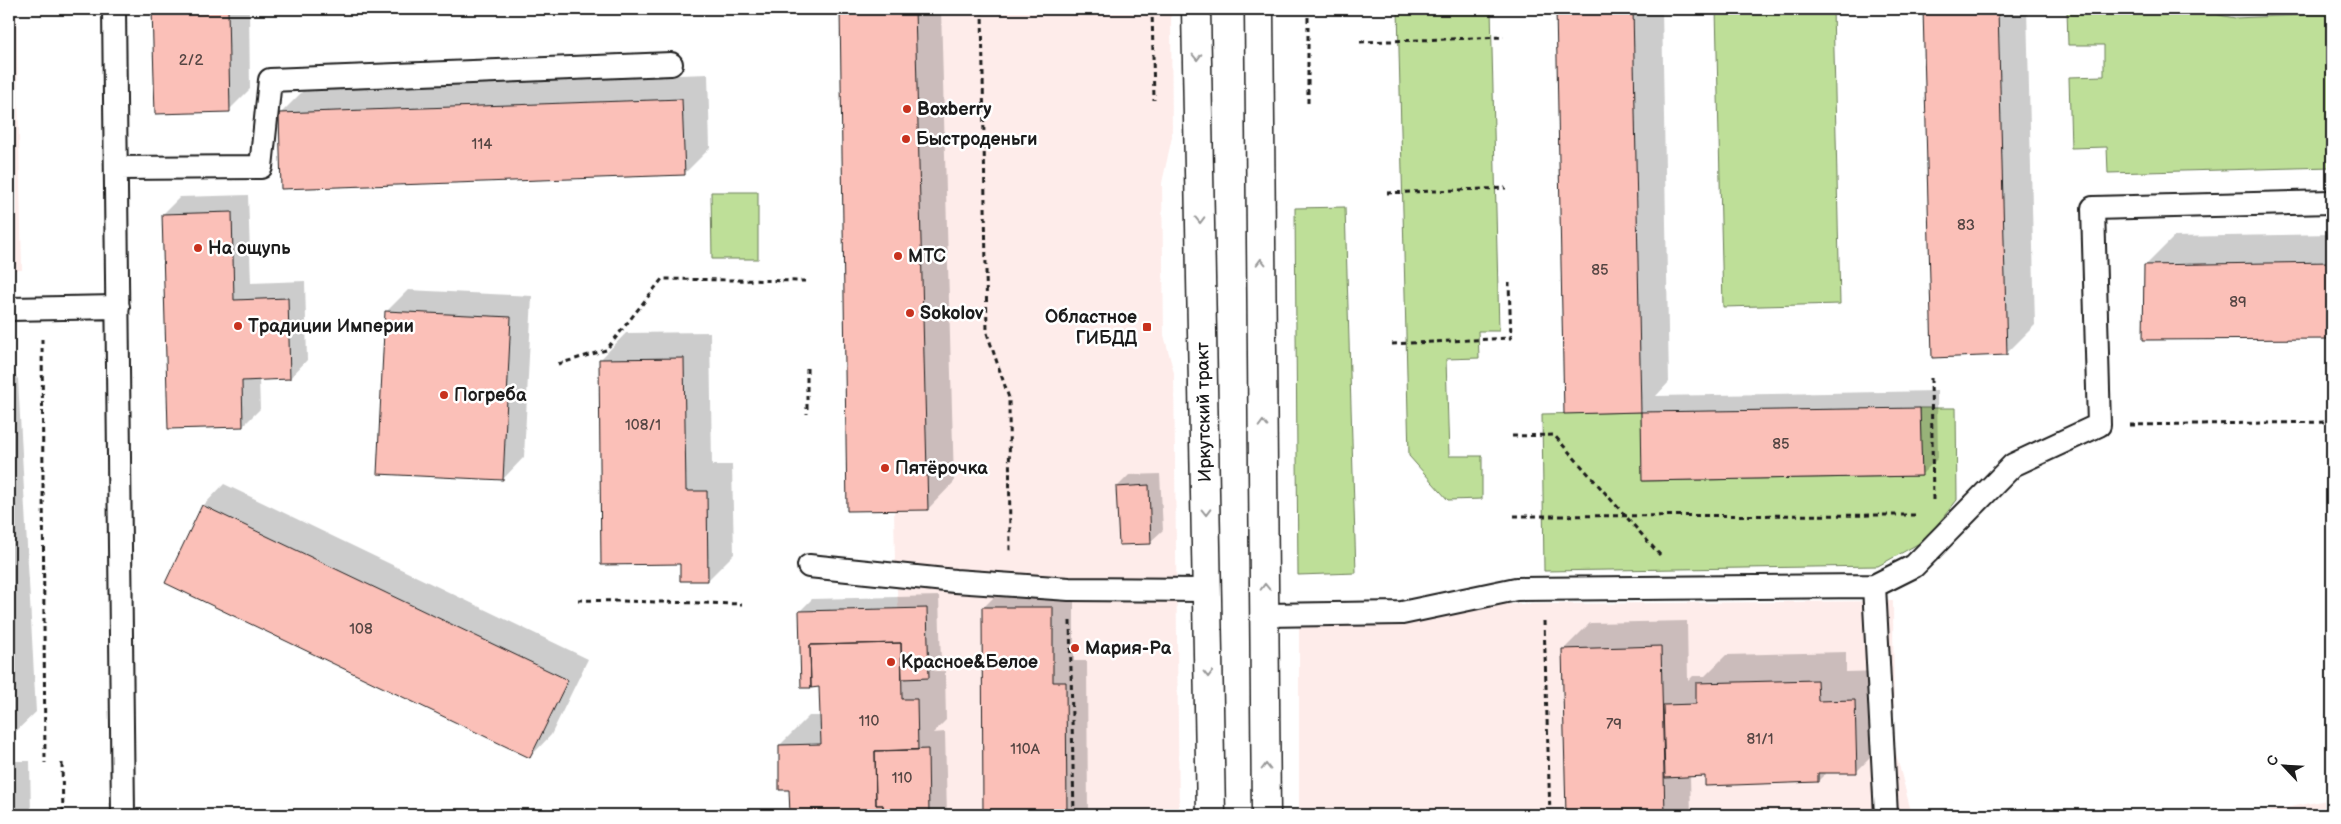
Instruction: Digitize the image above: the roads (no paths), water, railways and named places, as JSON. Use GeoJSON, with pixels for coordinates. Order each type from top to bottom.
{"type":"FeatureCollection","features":[{"type":"Feature","properties":{"kind":"main road","name":"Иркутский тракт"},"geometry":{"type":"LineString","coordinates":[[1196,9],[1211,815]]}},
{"type":"Feature","properties":{"kind":"main road"},"geometry":{"type":"LineString","coordinates":[[1259,9],[1266,815]]}},
{"type":"Feature","properties":{"kind":"lane"},"geometry":{"type":"LineString","coordinates":[[114,9],[123,815]]}},
{"type":"Feature","properties":{"kind":"lane"},"geometry":{"type":"LineString","coordinates":[[116,168],[261,167],[270,80],[671,64]]}},
{"type":"Feature","properties":{"kind":"lane"},"geometry":{"type":"LineString","coordinates":[[1265,615],[1402,613],[1516,589],[1874,586],[1914,566],[2013,465],[2099,425],[2093,208],[2332,202]]}},
{"type":"Feature","properties":{"kind":"lane"},"geometry":{"type":"LineString","coordinates":[[9,309],[118,307]]}},
{"type":"Feature","properties":{"kind":"lane"},"geometry":{"type":"LineString","coordinates":[[809,566],[1069,589],[1207,590]]}},
{"type":"Feature","properties":{"kind":"lane"},"geometry":{"type":"LineString","coordinates":[[1874,586],[1886,815]]}},
{"type":"Feature","properties":{"kind":"place","name":"Boxberry"},"geometry":{"type":"Point","coordinates":[907,109]}},
{"type":"Feature","properties":{"kind":"place","name":"Быстроденьги"},"geometry":{"type":"Point","coordinates":[906,139]}},
{"type":"Feature","properties":{"kind":"place","name":"На ощупь"},"geometry":{"type":"Point","coordinates":[198,248]}},
{"type":"Feature","properties":{"kind":"place","name":"МТС"},"geometry":{"type":"Point","coordinates":[898,256]}},
{"type":"Feature","properties":{"kind":"place","name":"Sokolov"},"geometry":{"type":"Point","coordinates":[910,313]}},
{"type":"Feature","properties":{"kind":"place","name":"Традиции Империи"},"geometry":{"type":"Point","coordinates":[238,326]}},
{"type":"Feature","properties":{"kind":"place","name":"Областное ГИБДД"},"geometry":{"type":"Point","coordinates":[1147,327]}},
{"type":"Feature","properties":{"kind":"place","name":"Погреба"},"geometry":{"type":"Point","coordinates":[444,395]}},
{"type":"Feature","properties":{"kind":"place","name":"Пятёрочка"},"geometry":{"type":"Point","coordinates":[885,468]}},
{"type":"Feature","properties":{"kind":"place","name":"Мария-Ра"},"geometry":{"type":"Point","coordinates":[1075,648]}},
{"type":"Feature","properties":{"kind":"place","name":"Красное&Белое"},"geometry":{"type":"Point","coordinates":[891,662]}}]}
